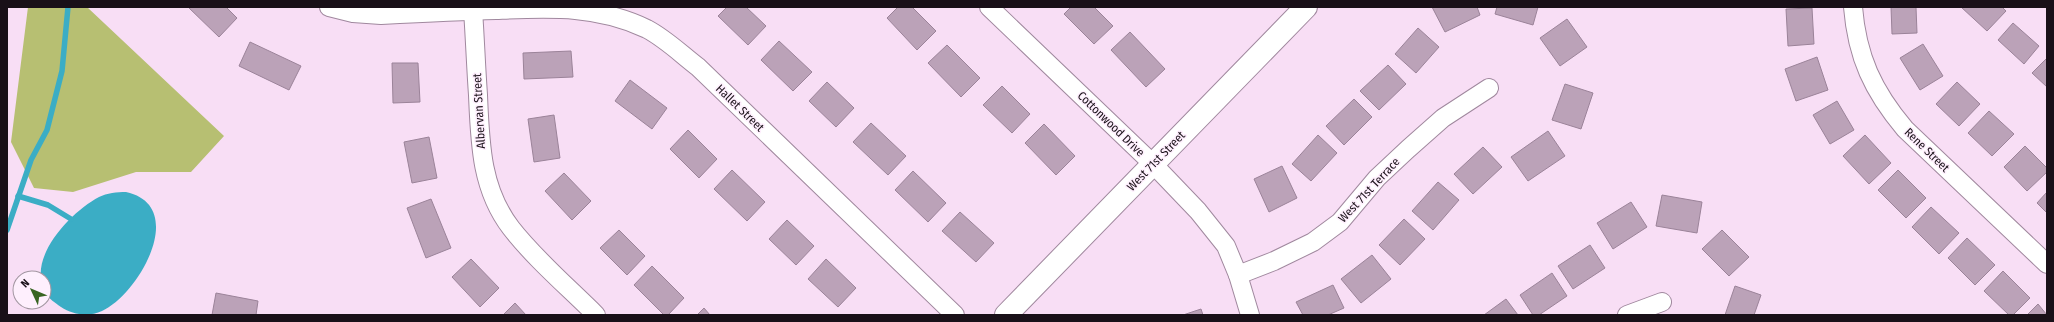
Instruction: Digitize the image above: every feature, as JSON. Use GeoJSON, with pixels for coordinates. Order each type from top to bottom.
{"type":"FeatureCollection","features":[{"type":"Feature","properties":{"kind":"street"},"geometry":{"type":"LineString","coordinates":[[329,7],[353,13],[381,15],[412,10],[473,10]]}},
{"type":"Feature","properties":{"kind":"street","name":"Hallet Street"},"geometry":{"type":"LineString","coordinates":[[473,10],[559,7],[596,11],[631,22],[663,39],[698,67],[955,315]]}},
{"type":"Feature","properties":{"kind":"street","name":"Cottonwood Drive"},"geometry":{"type":"LineString","coordinates":[[989,7],[1153,164],[1198,211],[1226,246],[1238,275],[1250,315]]}},
{"type":"Feature","properties":{"kind":"street","name":"West 71st Street"},"geometry":{"type":"LineString","coordinates":[[1006,315],[1306,7]]}},
{"type":"Feature","properties":{"kind":"street","name":"Rene Street"},"geometry":{"type":"LineString","coordinates":[[1853,7],[1858,44],[1869,76],[1886,106],[1905,129],[2047,264]]}},
{"type":"Feature","properties":{"kind":"street","name":"Albervan Street"},"geometry":{"type":"LineString","coordinates":[[473,10],[481,151],[489,187],[496,203],[511,227],[527,246],[596,315]]}},
{"type":"Feature","properties":{"kind":"street","name":"West 71st Terrace"},"geometry":{"type":"LineString","coordinates":[[1238,275],[1274,261],[1318,238],[1340,222],[1377,178],[1408,149],[1443,118],[1489,88]]}},
{"type":"Feature","properties":{"kind":"street"},"geometry":{"type":"LineString","coordinates":[[1627,315],[1662,302]]}},
{"type":"Feature","properties":{"kind":"green space"},"geometry":{"type":"Polygon","coordinates":[[[28,7],[87,7],[224,136],[191,172],[136,172],[73,192],[34,188],[11,142],[28,7]]]}},
{"type":"Feature","properties":{"kind":"water"},"geometry":{"type":"Polygon","coordinates":[[[126,192],[145,200],[154,214],[156,231],[152,250],[142,270],[130,287],[116,302],[97,313],[81,314],[71,312],[52,301],[52,270],[41,270],[41,266],[51,243],[69,220],[89,203],[99,197],[112,193],[126,192]]]}},
{"type":"Feature","properties":{"kind":"building"},"geometry":{"type":"Polygon","coordinates":[[[188,7],[226,7],[237,18],[219,37],[188,7]]]}},
{"type":"Feature","properties":{"kind":"building"},"geometry":{"type":"Polygon","coordinates":[[[727,7],[746,7],[766,26],[748,45],[718,16],[727,7]]]}},
{"type":"Feature","properties":{"kind":"building"},"geometry":{"type":"Polygon","coordinates":[[[898,7],[912,7],[936,31],[917,50],[887,18],[898,7]]]}},
{"type":"Feature","properties":{"kind":"building"},"geometry":{"type":"Polygon","coordinates":[[[1071,7],[1094,7],[1113,26],[1094,44],[1064,14],[1071,7]]]}},
{"type":"Feature","properties":{"kind":"building"},"geometry":{"type":"Polygon","coordinates":[[[1432,7],[1477,7],[1480,15],[1445,32],[1432,7]]]}},
{"type":"Feature","properties":{"kind":"building"},"geometry":{"type":"Polygon","coordinates":[[[1497,7],[1538,7],[1533,25],[1495,14],[1497,7]]]}},
{"type":"Feature","properties":{"kind":"building"},"geometry":{"type":"Polygon","coordinates":[[[1891,7],[1916,7],[1917,33],[1892,34],[1891,7]]]}},
{"type":"Feature","properties":{"kind":"building"},"geometry":{"type":"Polygon","coordinates":[[[1961,7],[2002,7],[2006,11],[1987,31],[1961,7]]]}},
{"type":"Feature","properties":{"kind":"building"},"geometry":{"type":"Polygon","coordinates":[[[1812,8],[1814,44],[1788,46],[1786,9],[1812,8]]]}},
{"type":"Feature","properties":{"kind":"building"},"geometry":{"type":"Polygon","coordinates":[[[1567,19],[1587,47],[1560,66],[1540,38],[1567,19]]]}},
{"type":"Feature","properties":{"kind":"building"},"geometry":{"type":"Polygon","coordinates":[[[2013,23],[2039,46],[2024,64],[1998,40],[2013,23]]]}},
{"type":"Feature","properties":{"kind":"building"},"geometry":{"type":"Polygon","coordinates":[[[1418,28],[1439,47],[1416,73],[1395,54],[1418,28]]]}},
{"type":"Feature","properties":{"kind":"building"},"geometry":{"type":"Polygon","coordinates":[[[1130,32],[1165,69],[1146,87],[1111,50],[1130,32]]]}},
{"type":"Feature","properties":{"kind":"building"},"geometry":{"type":"Polygon","coordinates":[[[779,41],[812,72],[793,91],[761,60],[779,41]]]}},
{"type":"Feature","properties":{"kind":"building"},"geometry":{"type":"Polygon","coordinates":[[[250,42],[301,66],[289,90],[239,66],[250,42]]]}},
{"type":"Feature","properties":{"kind":"building"},"geometry":{"type":"Polygon","coordinates":[[[1923,44],[1943,76],[1920,90],[1900,58],[1923,44]]]}},
{"type":"Feature","properties":{"kind":"building"},"geometry":{"type":"Polygon","coordinates":[[[947,45],[980,78],[961,97],[928,63],[947,45]]]}},
{"type":"Feature","properties":{"kind":"building"},"geometry":{"type":"Polygon","coordinates":[[[571,51],[573,77],[524,79],[523,53],[571,51]]]}},
{"type":"Feature","properties":{"kind":"building"},"geometry":{"type":"Polygon","coordinates":[[[1817,57],[1828,90],[1796,101],[1785,69],[1817,57]]]}},
{"type":"Feature","properties":{"kind":"building"},"geometry":{"type":"Polygon","coordinates":[[[2047,58],[2047,87],[2032,73],[2047,58]]]}},
{"type":"Feature","properties":{"kind":"building"},"geometry":{"type":"Polygon","coordinates":[[[392,63],[418,63],[420,102],[393,103],[392,63]]]}},
{"type":"Feature","properties":{"kind":"building"},"geometry":{"type":"Polygon","coordinates":[[[1388,65],[1406,84],[1379,110],[1360,91],[1388,65]]]}},
{"type":"Feature","properties":{"kind":"building"},"geometry":{"type":"Polygon","coordinates":[[[630,80],[667,108],[652,129],[615,101],[630,80]]]}},
{"type":"Feature","properties":{"kind":"building"},"geometry":{"type":"Polygon","coordinates":[[[827,82],[854,108],[836,127],[809,101],[827,82]]]}},
{"type":"Feature","properties":{"kind":"building"},"geometry":{"type":"Polygon","coordinates":[[[1957,82],[1980,104],[1959,126],[1936,104],[1957,82]]]}},
{"type":"Feature","properties":{"kind":"building"},"geometry":{"type":"Polygon","coordinates":[[[1565,84],[1593,93],[1581,129],[1552,120],[1565,84]]]}},
{"type":"Feature","properties":{"kind":"building"},"geometry":{"type":"Polygon","coordinates":[[[1002,86],[1030,114],[1012,133],[983,105],[1002,86]]]}},
{"type":"Feature","properties":{"kind":"building"},"geometry":{"type":"Polygon","coordinates":[[[1354,99],[1372,117],[1344,145],[1326,126],[1354,99]]]}},
{"type":"Feature","properties":{"kind":"building"},"geometry":{"type":"Polygon","coordinates":[[[1837,101],[1854,130],[1830,144],[1813,115],[1837,101]]]}},
{"type":"Feature","properties":{"kind":"building"},"geometry":{"type":"Polygon","coordinates":[[[1989,111],[2014,134],[1992,156],[1968,133],[1989,111]]]}},
{"type":"Feature","properties":{"kind":"building"},"geometry":{"type":"Polygon","coordinates":[[[554,115],[560,158],[534,162],[528,119],[554,115]]]}},
{"type":"Feature","properties":{"kind":"building"},"geometry":{"type":"Polygon","coordinates":[[[871,123],[906,156],[888,175],[853,142],[871,123]]]}},
{"type":"Feature","properties":{"kind":"building"},"geometry":{"type":"Polygon","coordinates":[[[1044,124],[1075,156],[1056,175],[1025,143],[1044,124]]]}},
{"type":"Feature","properties":{"kind":"building"},"geometry":{"type":"Polygon","coordinates":[[[688,130],[717,159],[699,178],[670,149],[688,130]]]}},
{"type":"Feature","properties":{"kind":"building"},"geometry":{"type":"Polygon","coordinates":[[[1548,131],[1565,156],[1528,181],[1511,157],[1548,131]]]}},
{"type":"Feature","properties":{"kind":"building"},"geometry":{"type":"Polygon","coordinates":[[[1318,135],[1337,153],[1311,181],[1292,164],[1318,135]]]}},
{"type":"Feature","properties":{"kind":"building"},"geometry":{"type":"Polygon","coordinates":[[[1865,135],[1891,163],[1869,184],[1843,156],[1865,135]]]}},
{"type":"Feature","properties":{"kind":"building"},"geometry":{"type":"Polygon","coordinates":[[[429,137],[437,178],[412,183],[404,142],[429,137]]]}},
{"type":"Feature","properties":{"kind":"building"},"geometry":{"type":"Polygon","coordinates":[[[2025,146],[2047,168],[2047,172],[2027,191],[2004,167],[2025,146]]]}},
{"type":"Feature","properties":{"kind":"building"},"geometry":{"type":"Polygon","coordinates":[[[1483,147],[1502,167],[1473,194],[1454,174],[1483,147]]]}},
{"type":"Feature","properties":{"kind":"building"},"geometry":{"type":"Polygon","coordinates":[[[1282,166],[1297,198],[1269,212],[1254,179],[1282,166]]]}},
{"type":"Feature","properties":{"kind":"building"},"geometry":{"type":"Polygon","coordinates":[[[732,170],[765,202],[747,221],[714,189],[732,170]]]}},
{"type":"Feature","properties":{"kind":"building"},"geometry":{"type":"Polygon","coordinates":[[[1898,170],[1926,198],[1906,218],[1878,190],[1898,170]]]}},
{"type":"Feature","properties":{"kind":"building"},"geometry":{"type":"Polygon","coordinates":[[[913,171],[946,203],[928,222],[895,190],[913,171]]]}},
{"type":"Feature","properties":{"kind":"building"},"geometry":{"type":"Polygon","coordinates":[[[564,173],[591,201],[572,220],[545,191],[564,173]]]}},
{"type":"Feature","properties":{"kind":"building"},"geometry":{"type":"Polygon","coordinates":[[[1438,182],[1459,200],[1433,230],[1412,211],[1438,182]]]}},
{"type":"Feature","properties":{"kind":"building"},"geometry":{"type":"Polygon","coordinates":[[[2047,192],[2047,213],[2037,203],[2047,192]]]}},
{"type":"Feature","properties":{"kind":"building"},"geometry":{"type":"Polygon","coordinates":[[[1662,195],[1702,202],[1697,233],[1656,226],[1662,195]]]}},
{"type":"Feature","properties":{"kind":"building"},"geometry":{"type":"Polygon","coordinates":[[[431,199],[451,248],[426,258],[407,208],[431,199]]]}},
{"type":"Feature","properties":{"kind":"building"},"geometry":{"type":"Polygon","coordinates":[[[1631,202],[1647,227],[1613,249],[1597,223],[1631,202]]]}},
{"type":"Feature","properties":{"kind":"building"},"geometry":{"type":"Polygon","coordinates":[[[1931,207],[1959,233],[1939,254],[1912,227],[1931,207]]]}},
{"type":"Feature","properties":{"kind":"building"},"geometry":{"type":"Polygon","coordinates":[[[960,212],[994,243],[976,262],[942,231],[960,212]]]}},
{"type":"Feature","properties":{"kind":"building"},"geometry":{"type":"Polygon","coordinates":[[[1404,219],[1425,239],[1400,265],[1379,245],[1404,219]]]}},
{"type":"Feature","properties":{"kind":"building"},"geometry":{"type":"Polygon","coordinates":[[[787,220],[814,246],[796,265],[769,239],[787,220]]]}},
{"type":"Feature","properties":{"kind":"building"},"geometry":{"type":"Polygon","coordinates":[[[619,230],[645,256],[627,275],[600,248],[619,230]]]}},
{"type":"Feature","properties":{"kind":"building"},"geometry":{"type":"Polygon","coordinates":[[[1722,230],[1749,257],[1729,276],[1702,249],[1722,230]]]}},
{"type":"Feature","properties":{"kind":"building"},"geometry":{"type":"Polygon","coordinates":[[[1967,238],[1995,265],[1975,285],[1948,258],[1967,238]]]}},
{"type":"Feature","properties":{"kind":"building"},"geometry":{"type":"Polygon","coordinates":[[[1590,245],[1605,268],[1573,289],[1558,266],[1590,245]]]}},
{"type":"Feature","properties":{"kind":"building"},"geometry":{"type":"Polygon","coordinates":[[[1372,255],[1391,279],[1361,303],[1341,279],[1372,255]]]}},
{"type":"Feature","properties":{"kind":"building"},"geometry":{"type":"Polygon","coordinates":[[[471,259],[499,288],[480,307],[452,277],[471,259]]]}},
{"type":"Feature","properties":{"kind":"building"},"geometry":{"type":"Polygon","coordinates":[[[826,259],[856,288],[838,307],[808,279],[826,259]]]}},
{"type":"Feature","properties":{"kind":"building"},"geometry":{"type":"Polygon","coordinates":[[[652,266],[684,298],[668,315],[664,315],[634,285],[652,266]]]}},
{"type":"Feature","properties":{"kind":"building"},"geometry":{"type":"Polygon","coordinates":[[[2003,271],[2030,298],[2013,315],[2009,315],[1984,291],[2003,271]]]}},
{"type":"Feature","properties":{"kind":"building"},"geometry":{"type":"Polygon","coordinates":[[[1552,273],[1567,296],[1539,315],[1533,315],[1520,295],[1552,273]]]}},
{"type":"Feature","properties":{"kind":"building"},"geometry":{"type":"Polygon","coordinates":[[[1333,285],[1344,308],[1328,315],[1303,315],[1296,302],[1333,285]]]}},
{"type":"Feature","properties":{"kind":"building"},"geometry":{"type":"Polygon","coordinates":[[[1735,286],[1761,295],[1754,315],[1725,315],[1735,286]]]}},
{"type":"Feature","properties":{"kind":"building"},"geometry":{"type":"Polygon","coordinates":[[[216,293],[258,301],[256,315],[212,315],[216,293]]]}},
{"type":"Feature","properties":{"kind":"building"},"geometry":{"type":"Polygon","coordinates":[[[1506,299],[1518,315],[1484,315],[1506,299]]]}},
{"type":"Feature","properties":{"kind":"building"},"geometry":{"type":"Polygon","coordinates":[[[515,303],[526,315],[503,315],[515,303]]]}},
{"type":"Feature","properties":{"kind":"building"},"geometry":{"type":"Polygon","coordinates":[[[2038,304],[2047,315],[2027,315],[2038,304]]]}},
{"type":"Feature","properties":{"kind":"building"},"geometry":{"type":"Polygon","coordinates":[[[704,308],[710,315],[697,315],[704,308]]]}},
{"type":"Feature","properties":{"kind":"building"},"geometry":{"type":"Polygon","coordinates":[[[1201,309],[1203,315],[1183,315],[1201,309]]]}},
{"type":"Feature","properties":{"kind":"waterway"},"geometry":{"type":"LineString","coordinates":[[7,230],[31,160],[47,130],[62,71],[68,7]]}},
{"type":"Feature","properties":{"kind":"waterway"},"geometry":{"type":"LineString","coordinates":[[18,196],[48,205],[71,219]]}}]}
